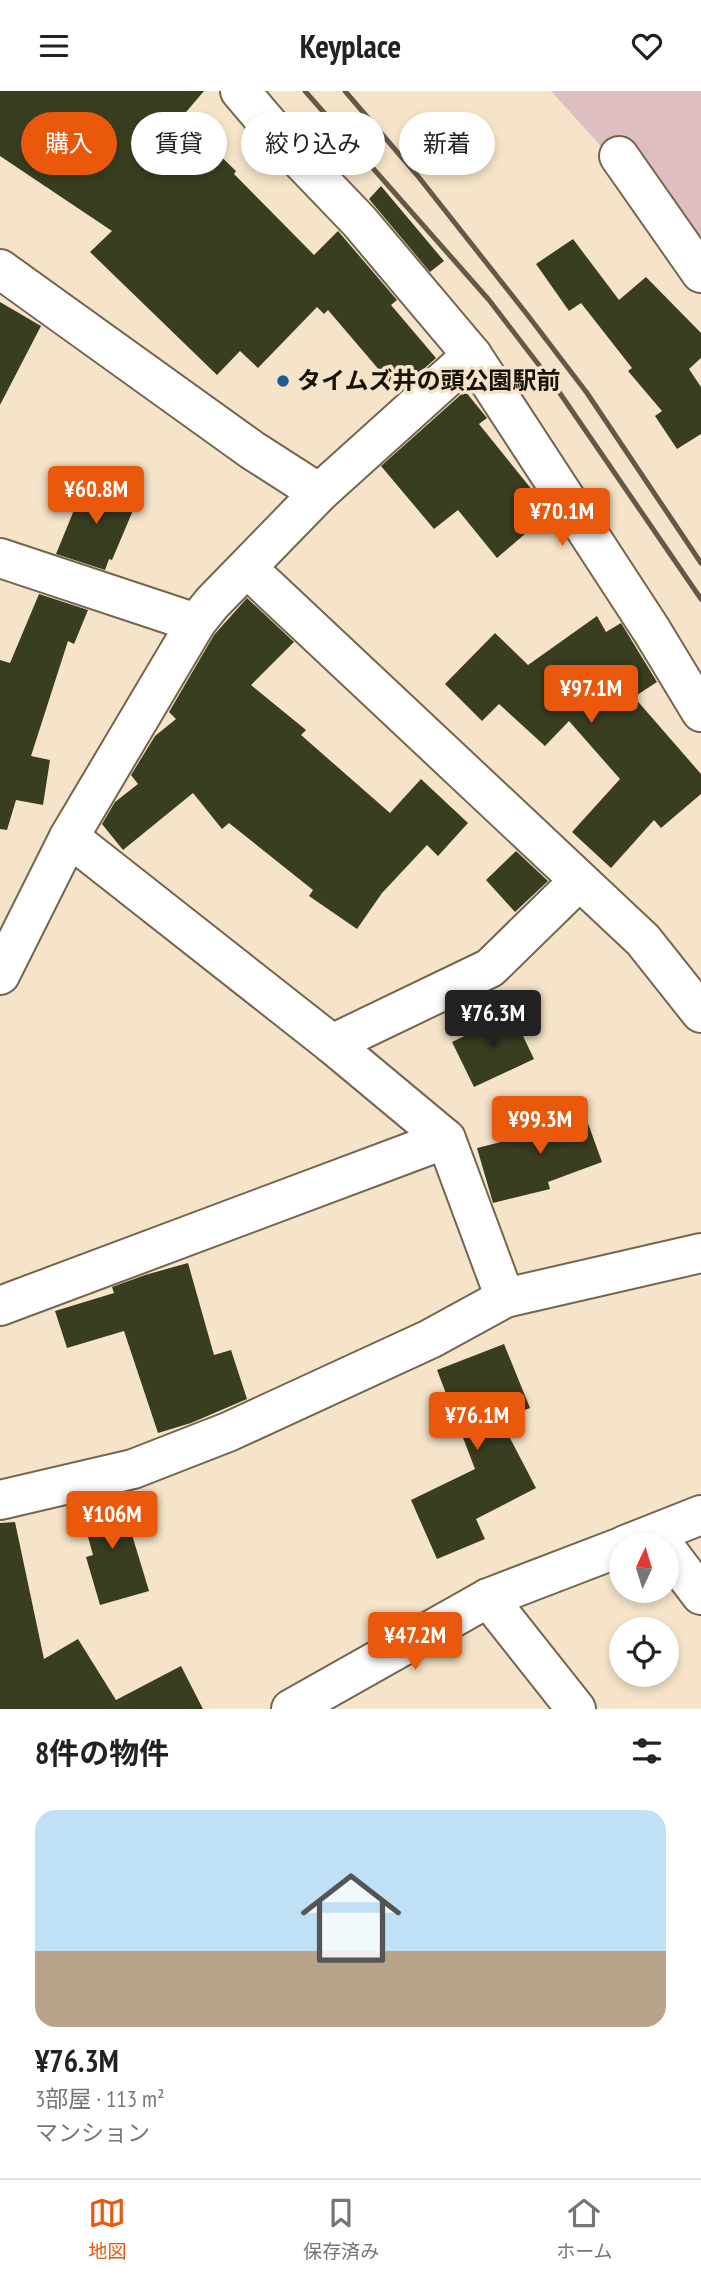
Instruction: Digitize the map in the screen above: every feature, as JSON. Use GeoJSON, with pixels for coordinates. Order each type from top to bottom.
{"type":"FeatureCollection","features":[{"type":"Feature","properties":{"kind":"street"},"geometry":{"type":"LineString","coordinates":[[240,91],[286,145],[359,222],[472,355],[652,631],[701,712]]}},
{"type":"Feature","properties":{"kind":"street"},"geometry":{"type":"LineString","coordinates":[[619,156],[701,272]]}},
{"type":"Feature","properties":{"kind":"street"},"geometry":{"type":"LineString","coordinates":[[0,269],[252,450],[319,493]]}},
{"type":"Feature","properties":{"kind":"street"},"geometry":{"type":"LineString","coordinates":[[0,975],[69,838],[196,624],[212,603],[319,493],[472,355]]}},
{"type":"Feature","properties":{"kind":"street"},"geometry":{"type":"LineString","coordinates":[[0,558],[196,624]]}},
{"type":"Feature","properties":{"kind":"street"},"geometry":{"type":"LineString","coordinates":[[247,568],[643,940],[701,1013]]}},
{"type":"Feature","properties":{"kind":"street"},"geometry":{"type":"LineString","coordinates":[[69,838],[332,1044],[446,1139],[505,1298]]}},
{"type":"Feature","properties":{"kind":"street"},"geometry":{"type":"LineString","coordinates":[[332,1044],[490,968],[579,881]]}},
{"type":"Feature","properties":{"kind":"street"},"geometry":{"type":"LineString","coordinates":[[0,1306],[446,1139]]}},
{"type":"Feature","properties":{"kind":"street"},"geometry":{"type":"LineString","coordinates":[[0,1500],[133,1469],[228,1432],[430,1339],[505,1298],[701,1253]]}},
{"type":"Feature","properties":{"kind":"street"},"geometry":{"type":"LineString","coordinates":[[667,1533],[701,1515]]}},
{"type":"Feature","properties":{"kind":"street"},"geometry":{"type":"LineString","coordinates":[[310,1704],[488,1598],[609,1557]]}},
{"type":"Feature","properties":{"kind":"street"},"geometry":{"type":"LineString","coordinates":[[679,1575],[701,1595]]}},
{"type":"Feature","properties":{"kind":"street"},"geometry":{"type":"LineString","coordinates":[[488,1598],[576,1709]]}},
{"type":"Feature","properties":{"kind":"shaded area"},"geometry":{"type":"Polygon","coordinates":[[[551,91],[701,91],[701,257],[551,91]]]}},
{"type":"Feature","properties":{"kind":"building"},"geometry":{"type":"Polygon","coordinates":[[[0,91],[204,91],[186,112],[131,112],[131,175],[227,175],[227,162],[236,171],[234,174],[314,255],[338,231],[397,300],[391,305],[436,358],[398,392],[328,310],[324,314],[317,307],[258,368],[240,351],[217,375],[90,252],[112,231],[28,175],[117,175],[117,112],[21,112],[21,170],[0,156],[0,91]]]}},
{"type":"Feature","properties":{"kind":"building"},"geometry":{"type":"Polygon","coordinates":[[[381,186],[444,261],[430,272],[369,199],[381,186]]]}},
{"type":"Feature","properties":{"kind":"building"},"geometry":{"type":"Polygon","coordinates":[[[573,239],[619,300],[646,277],[701,333],[701,358],[689,369],[701,387],[701,434],[677,449],[655,416],[662,411],[628,371],[632,368],[581,303],[569,311],[536,264],[573,239]]]}},
{"type":"Feature","properties":{"kind":"building"},"geometry":{"type":"Polygon","coordinates":[[[0,302],[41,326],[0,405],[0,302]]]}},
{"type":"Feature","properties":{"kind":"building"},"geometry":{"type":"Polygon","coordinates":[[[465,391],[487,418],[479,424],[541,501],[523,517],[532,528],[497,558],[458,510],[434,529],[381,466],[465,391]]]}},
{"type":"Feature","properties":{"kind":"building"},"geometry":{"type":"Polygon","coordinates":[[[86,481],[137,501],[112,560],[109,559],[105,570],[56,554],[86,481]]]}},
{"type":"Feature","properties":{"kind":"building"},"geometry":{"type":"Polygon","coordinates":[[[39,594],[88,610],[74,644],[68,641],[31,756],[50,760],[43,805],[16,800],[7,830],[0,829],[0,660],[10,663],[39,594]]]}},
{"type":"Feature","properties":{"kind":"building"},"geometry":{"type":"Polygon","coordinates":[[[247,598],[294,642],[251,685],[306,730],[301,735],[390,813],[421,779],[468,823],[438,856],[427,845],[382,893],[357,929],[309,896],[313,890],[229,823],[222,829],[193,793],[123,850],[102,824],[115,802],[138,784],[131,775],[155,736],[176,719],[169,712],[214,635],[247,598]]]}},
{"type":"Feature","properties":{"kind":"building"},"geometry":{"type":"Polygon","coordinates":[[[597,616],[606,632],[621,623],[657,682],[634,697],[701,774],[701,794],[661,828],[654,820],[611,868],[572,832],[620,779],[569,721],[545,746],[499,704],[482,721],[445,684],[495,633],[528,665],[597,616]]]}},
{"type":"Feature","properties":{"kind":"building"},"geometry":{"type":"Polygon","coordinates":[[[516,851],[548,881],[515,912],[486,880],[516,851]]]}},
{"type":"Feature","properties":{"kind":"building"},"geometry":{"type":"Polygon","coordinates":[[[512,1013],[534,1059],[474,1087],[452,1042],[512,1013]]]}},
{"type":"Feature","properties":{"kind":"building"},"geometry":{"type":"Polygon","coordinates":[[[581,1104],[602,1162],[548,1182],[550,1189],[493,1203],[477,1148],[541,1132],[537,1120],[581,1104]]]}},
{"type":"Feature","properties":{"kind":"building"},"geometry":{"type":"Polygon","coordinates":[[[188,1263],[214,1355],[231,1350],[247,1399],[191,1423],[158,1433],[124,1331],[67,1348],[55,1311],[114,1293],[112,1287],[145,1275],[188,1263]]]}},
{"type":"Feature","properties":{"kind":"building"},"geometry":{"type":"Polygon","coordinates":[[[504,1344],[530,1408],[500,1419],[536,1488],[476,1519],[485,1539],[437,1559],[411,1500],[475,1469],[437,1370],[504,1344]]]}},
{"type":"Feature","properties":{"kind":"building"},"geometry":{"type":"Polygon","coordinates":[[[120,1495],[149,1591],[100,1605],[86,1557],[93,1555],[79,1504],[120,1495]]]}},
{"type":"Feature","properties":{"kind":"building"},"geometry":{"type":"Polygon","coordinates":[[[15,1522],[44,1659],[78,1639],[116,1700],[181,1666],[203,1709],[0,1709],[0,1523],[15,1522]]]}},
{"type":"Feature","properties":{"kind":"railway"},"geometry":{"type":"LineString","coordinates":[[305,91],[489,300],[555,386],[701,599]]}},
{"type":"Feature","properties":{"kind":"railway"},"geometry":{"type":"LineString","coordinates":[[345,91],[417,175],[587,393],[701,563]]}},
{"type":"Feature","properties":{"kind":"place","name":"タイムズ井の頭公園駅前"},"geometry":{"type":"Point","coordinates":[283,381]}}]}
